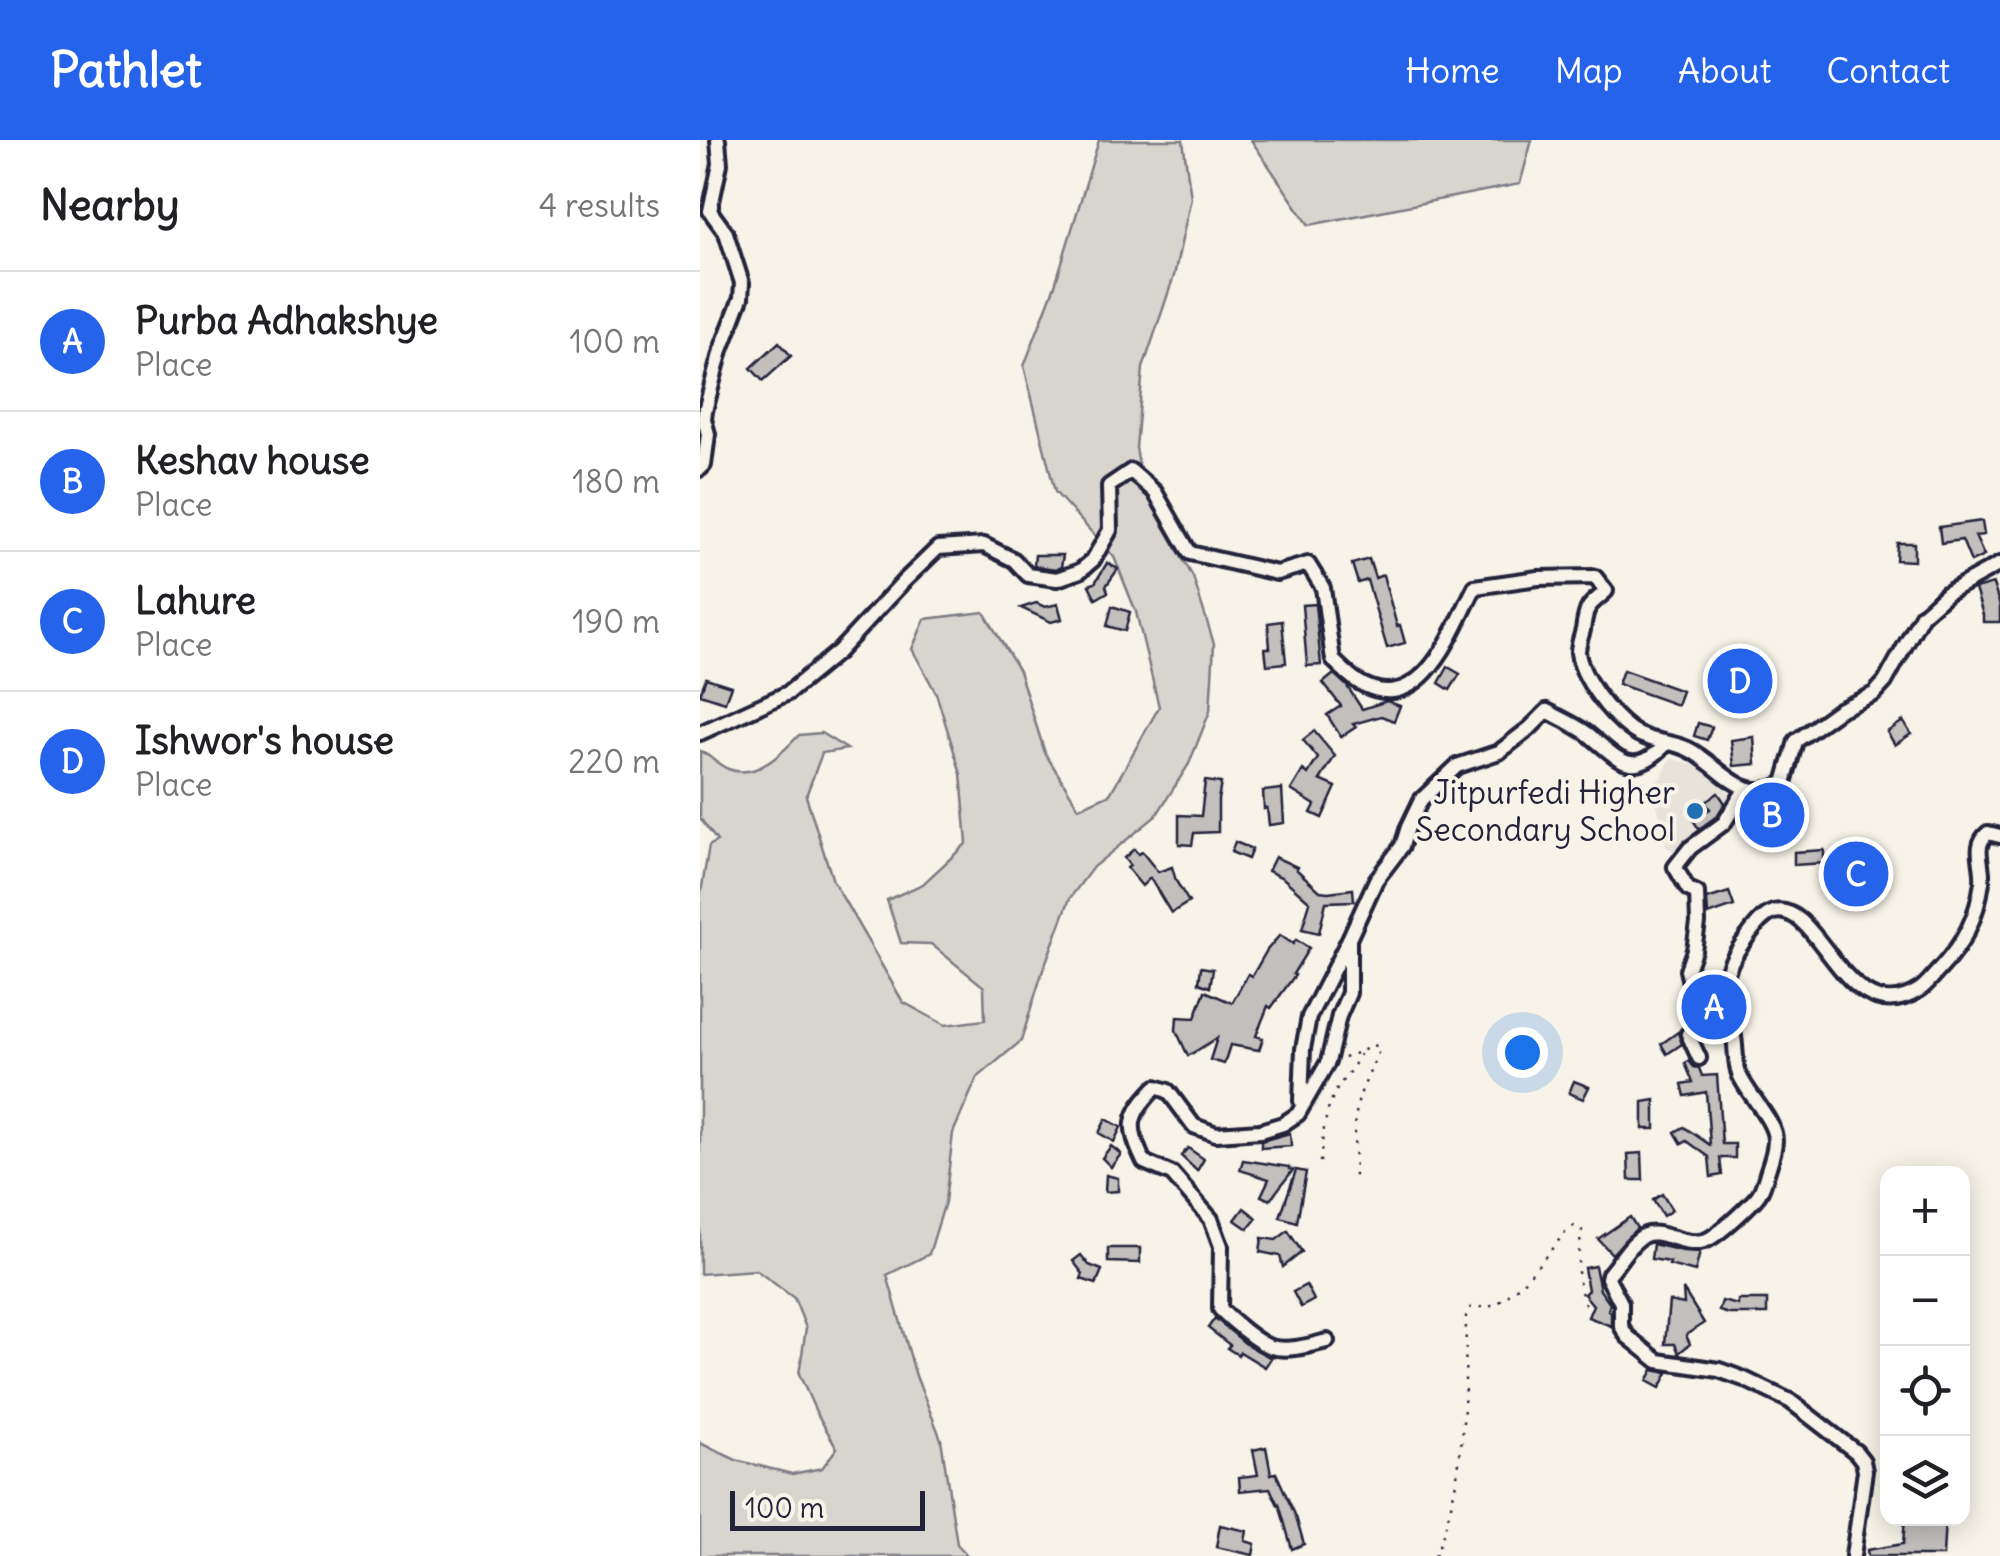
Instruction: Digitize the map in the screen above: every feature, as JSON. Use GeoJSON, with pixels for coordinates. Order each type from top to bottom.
{"type":"FeatureCollection","features":[{"type":"Feature","properties":{"kind":"street"},"geometry":{"type":"LineString","coordinates":[[700,469],[704,465],[708,434],[704,419],[721,350],[741,298],[742,283],[726,234],[710,211],[720,164],[718,140]]}},
{"type":"Feature","properties":{"kind":"street"},"geometry":{"type":"LineString","coordinates":[[700,733],[788,693],[838,652],[938,548],[984,545],[1014,560],[1028,575],[1057,579],[1080,571],[1093,560],[1110,530],[1109,486],[1131,471],[1155,492],[1190,554],[1277,573],[1308,564],[1323,588],[1333,660],[1362,684],[1385,692],[1402,690],[1435,664],[1475,586],[1538,578],[1595,577],[1606,591],[1588,608],[1578,649],[1582,670],[1606,706],[1630,729],[1649,740],[1692,751],[1727,779],[1762,791],[1784,783],[1796,741],[1839,710],[1874,694],[1922,615],[1947,593],[2000,564]]}},
{"type":"Feature","properties":{"kind":"street"},"geometry":{"type":"LineString","coordinates":[[1298,1114],[1309,1017],[1376,880],[1402,846],[1421,800],[1458,766],[1500,752],[1547,711],[1586,732],[1611,756],[1626,763],[1654,758],[1666,743]]}},
{"type":"Feature","properties":{"kind":"street"},"geometry":{"type":"LineString","coordinates":[[1699,1058],[1688,1034],[1700,1023],[1687,970],[1698,923],[1697,893],[1688,890],[1676,867],[1690,848],[1724,823],[1746,788]]}},
{"type":"Feature","properties":{"kind":"street"},"geometry":{"type":"LineString","coordinates":[[1852,1556],[1865,1470],[1856,1452],[1790,1401],[1744,1379],[1719,1370],[1658,1361],[1627,1336],[1621,1326],[1620,1304],[1608,1278],[1640,1238],[1660,1234],[1704,1242],[1758,1196],[1776,1143],[1774,1130],[1738,1072],[1734,1030],[1724,993],[1731,960],[1760,921],[1772,912],[1782,911],[1796,918],[1858,987],[1883,1001],[1903,998],[1922,989],[1966,936],[1982,880],[1978,850],[1981,839],[1988,833],[2000,836]]}},
{"type":"Feature","properties":{"kind":"street"},"geometry":{"type":"LineString","coordinates":[[1328,1341],[1290,1348],[1270,1347],[1220,1309],[1221,1246],[1211,1220],[1172,1174],[1144,1162],[1132,1135],[1138,1106],[1156,1087],[1168,1091],[1194,1126],[1216,1134],[1260,1130],[1283,1124],[1298,1114],[1328,1062],[1348,993],[1349,939]]}},
{"type":"Feature","properties":{"kind":"path"},"geometry":{"type":"LineString","coordinates":[[1328,1062],[1376,1045],[1378,1053],[1359,1096],[1354,1125],[1355,1180]]}},
{"type":"Feature","properties":{"kind":"path"},"geometry":{"type":"LineString","coordinates":[[1320,1162],[1325,1120],[1336,1091],[1360,1053]]}},
{"type":"Feature","properties":{"kind":"path"},"geometry":{"type":"LineString","coordinates":[[1435,1556],[1458,1478],[1466,1400],[1466,1316],[1471,1306],[1490,1308],[1498,1302],[1540,1266],[1574,1226],[1582,1230],[1577,1258],[1586,1304]]}},
{"type":"Feature","properties":{"kind":"shaded area"},"geometry":{"type":"Polygon","coordinates":[[[1099,140],[1183,140],[1191,198],[1174,276],[1143,368],[1136,448],[1143,489],[1193,577],[1214,644],[1210,711],[1189,764],[1156,816],[1093,867],[1070,898],[1021,1041],[977,1078],[953,1133],[945,1202],[929,1254],[887,1275],[916,1376],[941,1439],[957,1544],[968,1556],[700,1556],[700,1443],[736,1460],[792,1474],[822,1468],[837,1448],[799,1374],[806,1328],[794,1298],[756,1270],[700,1274],[700,898],[709,846],[717,841],[700,818],[700,751],[724,767],[749,771],[768,763],[799,735],[821,733],[847,749],[822,753],[806,796],[833,881],[903,1002],[945,1025],[985,1020],[984,987],[931,944],[901,943],[887,900],[923,884],[967,843],[961,774],[936,693],[912,649],[925,619],[984,612],[1019,671],[1045,753],[1079,808],[1110,794],[1159,707],[1136,612],[1114,557],[1055,492],[1024,366],[1055,285],[1099,140]]]}},
{"type":"Feature","properties":{"kind":"shaded area"},"geometry":{"type":"Polygon","coordinates":[[[1251,140],[1532,140],[1520,184],[1309,225],[1251,140]]]}},
{"type":"Feature","properties":{"kind":"shaded area","name":"Jitpurfedi Higher Secondary School"},"geometry":{"type":"Polygon","coordinates":[[[1671,758],[1702,768],[1735,798],[1726,823],[1680,858],[1666,846],[1652,782],[1661,778],[1671,758]]]}},
{"type":"Feature","properties":{"kind":"building"},"geometry":{"type":"Polygon","coordinates":[[[779,342],[791,356],[763,381],[751,368],[779,342]]]}},
{"type":"Feature","properties":{"kind":"building"},"geometry":{"type":"Polygon","coordinates":[[[1982,521],[1984,535],[1975,536],[1984,556],[1971,562],[1962,540],[1941,543],[1939,527],[1982,521]]]}},
{"type":"Feature","properties":{"kind":"building"},"geometry":{"type":"Polygon","coordinates":[[[1897,543],[1914,543],[1914,561],[1896,560],[1897,543]]]}},
{"type":"Feature","properties":{"kind":"building"},"geometry":{"type":"Polygon","coordinates":[[[1035,555],[1063,555],[1061,567],[1034,566],[1035,555]]]}},
{"type":"Feature","properties":{"kind":"building"},"geometry":{"type":"Polygon","coordinates":[[[1369,559],[1375,578],[1383,575],[1405,643],[1387,648],[1367,580],[1358,583],[1352,564],[1369,559]]]}},
{"type":"Feature","properties":{"kind":"building"},"geometry":{"type":"Polygon","coordinates":[[[1107,563],[1118,569],[1106,586],[1108,592],[1096,599],[1089,585],[1095,583],[1107,563]]]}},
{"type":"Feature","properties":{"kind":"building"},"geometry":{"type":"Polygon","coordinates":[[[1993,584],[2000,622],[1983,622],[1975,589],[1993,584]]]}},
{"type":"Feature","properties":{"kind":"building"},"geometry":{"type":"Polygon","coordinates":[[[1036,603],[1045,607],[1058,604],[1062,619],[1051,622],[1021,608],[1036,603]]]}},
{"type":"Feature","properties":{"kind":"building"},"geometry":{"type":"Polygon","coordinates":[[[1315,604],[1321,665],[1307,666],[1302,605],[1315,604]]]}},
{"type":"Feature","properties":{"kind":"building"},"geometry":{"type":"Polygon","coordinates":[[[1112,606],[1130,612],[1125,631],[1107,626],[1112,606]]]}},
{"type":"Feature","properties":{"kind":"building"},"geometry":{"type":"Polygon","coordinates":[[[1282,621],[1286,663],[1267,665],[1268,623],[1282,621]]]}},
{"type":"Feature","properties":{"kind":"building"},"geometry":{"type":"Polygon","coordinates":[[[1448,667],[1460,674],[1450,690],[1439,683],[1448,667]]]}},
{"type":"Feature","properties":{"kind":"building"},"geometry":{"type":"Polygon","coordinates":[[[1727,669],[1755,673],[1752,693],[1727,689],[1727,684],[1723,697],[1706,698],[1705,672],[1727,669]]]}},
{"type":"Feature","properties":{"kind":"building"},"geometry":{"type":"Polygon","coordinates":[[[1623,670],[1682,691],[1677,705],[1618,684],[1623,670]]]}},
{"type":"Feature","properties":{"kind":"building"},"geometry":{"type":"Polygon","coordinates":[[[1334,674],[1362,709],[1387,701],[1400,706],[1394,721],[1381,716],[1353,724],[1356,727],[1341,737],[1327,715],[1341,706],[1323,683],[1334,674]]]}},
{"type":"Feature","properties":{"kind":"building"},"geometry":{"type":"Polygon","coordinates":[[[706,678],[731,686],[725,702],[700,694],[706,678]]]}},
{"type":"Feature","properties":{"kind":"building"},"geometry":{"type":"Polygon","coordinates":[[[1903,721],[1911,734],[1895,745],[1887,732],[1903,721]]]}},
{"type":"Feature","properties":{"kind":"building"},"geometry":{"type":"Polygon","coordinates":[[[1698,723],[1712,727],[1707,740],[1694,736],[1698,723]]]}},
{"type":"Feature","properties":{"kind":"building"},"geometry":{"type":"Polygon","coordinates":[[[1314,731],[1335,756],[1320,780],[1336,787],[1322,818],[1311,813],[1315,805],[1291,790],[1303,770],[1308,774],[1318,758],[1303,740],[1314,731]]]}},
{"type":"Feature","properties":{"kind":"building"},"geometry":{"type":"Polygon","coordinates":[[[1754,737],[1756,764],[1734,766],[1731,740],[1754,737]]]}},
{"type":"Feature","properties":{"kind":"building"},"geometry":{"type":"Polygon","coordinates":[[[1205,781],[1221,783],[1218,832],[1194,833],[1192,845],[1179,844],[1179,815],[1201,816],[1205,781]]]}},
{"type":"Feature","properties":{"kind":"building"},"geometry":{"type":"Polygon","coordinates":[[[1282,789],[1284,823],[1269,825],[1263,791],[1282,789]]]}},
{"type":"Feature","properties":{"kind":"building"},"geometry":{"type":"Polygon","coordinates":[[[1718,793],[1725,803],[1717,816],[1699,829],[1693,820],[1710,809],[1705,802],[1718,793]]]}},
{"type":"Feature","properties":{"kind":"building"},"geometry":{"type":"Polygon","coordinates":[[[1760,804],[1787,808],[1784,827],[1757,823],[1760,804]]]}},
{"type":"Feature","properties":{"kind":"building"},"geometry":{"type":"Polygon","coordinates":[[[1235,842],[1252,849],[1248,859],[1231,852],[1235,842]]]}},
{"type":"Feature","properties":{"kind":"building"},"geometry":{"type":"Polygon","coordinates":[[[1134,849],[1138,854],[1142,852],[1158,872],[1172,867],[1189,902],[1171,913],[1150,878],[1142,886],[1124,858],[1134,849]]]}},
{"type":"Feature","properties":{"kind":"building"},"geometry":{"type":"Polygon","coordinates":[[[1824,850],[1824,863],[1794,865],[1794,852],[1824,850]]]}},
{"type":"Feature","properties":{"kind":"building"},"geometry":{"type":"Polygon","coordinates":[[[1275,857],[1297,867],[1320,891],[1353,889],[1354,901],[1326,902],[1319,933],[1302,929],[1310,902],[1283,878],[1268,871],[1275,857]]]}},
{"type":"Feature","properties":{"kind":"building"},"geometry":{"type":"Polygon","coordinates":[[[1870,860],[1874,881],[1857,884],[1860,900],[1847,903],[1837,867],[1870,860]]]}},
{"type":"Feature","properties":{"kind":"building"},"geometry":{"type":"Polygon","coordinates":[[[1729,892],[1734,906],[1708,915],[1707,899],[1729,892]]]}},
{"type":"Feature","properties":{"kind":"building"},"geometry":{"type":"Polygon","coordinates":[[[1280,935],[1309,948],[1295,975],[1271,1008],[1268,1006],[1256,1036],[1263,1038],[1259,1050],[1230,1045],[1224,1064],[1210,1060],[1217,1038],[1188,1056],[1176,1030],[1177,1017],[1195,1018],[1205,991],[1232,1003],[1248,974],[1252,976],[1280,935]]]}},
{"type":"Feature","properties":{"kind":"building"},"geometry":{"type":"Polygon","coordinates":[[[1201,967],[1213,969],[1210,987],[1199,983],[1201,967]]]}},
{"type":"Feature","properties":{"kind":"building"},"geometry":{"type":"Polygon","coordinates":[[[1698,968],[1717,970],[1715,982],[1700,981],[1698,968]]]}},
{"type":"Feature","properties":{"kind":"building"},"geometry":{"type":"Polygon","coordinates":[[[1678,1032],[1682,1044],[1667,1054],[1661,1044],[1678,1032]]]}},
{"type":"Feature","properties":{"kind":"building"},"geometry":{"type":"Polygon","coordinates":[[[1689,1061],[1702,1076],[1717,1075],[1722,1144],[1735,1144],[1735,1158],[1720,1158],[1722,1175],[1711,1177],[1709,1157],[1687,1141],[1682,1144],[1675,1132],[1684,1127],[1710,1145],[1706,1092],[1685,1096],[1682,1084],[1693,1082],[1685,1063],[1689,1061]]]}},
{"type":"Feature","properties":{"kind":"building"},"geometry":{"type":"Polygon","coordinates":[[[1574,1081],[1589,1087],[1583,1099],[1569,1093],[1574,1081]]]}},
{"type":"Feature","properties":{"kind":"building"},"geometry":{"type":"Polygon","coordinates":[[[1655,1100],[1655,1129],[1643,1129],[1643,1102],[1655,1100]]]}},
{"type":"Feature","properties":{"kind":"building"},"geometry":{"type":"Polygon","coordinates":[[[1106,1119],[1121,1127],[1114,1142],[1099,1133],[1106,1119]]]}},
{"type":"Feature","properties":{"kind":"building"},"geometry":{"type":"Polygon","coordinates":[[[1290,1133],[1291,1146],[1261,1148],[1261,1141],[1290,1133]]]}},
{"type":"Feature","properties":{"kind":"building"},"geometry":{"type":"Polygon","coordinates":[[[1111,1146],[1121,1154],[1111,1167],[1102,1158],[1111,1146]]]}},
{"type":"Feature","properties":{"kind":"building"},"geometry":{"type":"Polygon","coordinates":[[[1188,1148],[1204,1159],[1197,1171],[1181,1156],[1188,1148]]]}},
{"type":"Feature","properties":{"kind":"building"},"geometry":{"type":"Polygon","coordinates":[[[1642,1153],[1643,1180],[1629,1180],[1628,1154],[1642,1153]]]}},
{"type":"Feature","properties":{"kind":"building"},"geometry":{"type":"Polygon","coordinates":[[[1243,1160],[1293,1170],[1270,1200],[1261,1196],[1269,1179],[1240,1170],[1243,1160]]]}},
{"type":"Feature","properties":{"kind":"building"},"geometry":{"type":"Polygon","coordinates":[[[1296,1170],[1306,1172],[1297,1222],[1280,1217],[1296,1170]]]}},
{"type":"Feature","properties":{"kind":"building"},"geometry":{"type":"Polygon","coordinates":[[[1106,1175],[1118,1178],[1118,1191],[1105,1192],[1106,1175]]]}},
{"type":"Feature","properties":{"kind":"building"},"geometry":{"type":"Polygon","coordinates":[[[1662,1194],[1672,1210],[1663,1216],[1653,1200],[1662,1194]]]}},
{"type":"Feature","properties":{"kind":"building"},"geometry":{"type":"Polygon","coordinates":[[[1244,1208],[1257,1218],[1248,1229],[1235,1220],[1244,1208]]]}},
{"type":"Feature","properties":{"kind":"building"},"geometry":{"type":"Polygon","coordinates":[[[1630,1217],[1637,1228],[1612,1254],[1598,1239],[1630,1217]]]}},
{"type":"Feature","properties":{"kind":"building"},"geometry":{"type":"Polygon","coordinates":[[[1288,1231],[1302,1252],[1283,1267],[1280,1256],[1260,1252],[1262,1238],[1276,1240],[1288,1231]]]}},
{"type":"Feature","properties":{"kind":"building"},"geometry":{"type":"Polygon","coordinates":[[[1653,1244],[1700,1252],[1695,1272],[1651,1259],[1653,1244]]]}},
{"type":"Feature","properties":{"kind":"building"},"geometry":{"type":"Polygon","coordinates":[[[1108,1248],[1140,1248],[1140,1263],[1108,1262],[1108,1248]]]}},
{"type":"Feature","properties":{"kind":"building"},"geometry":{"type":"Polygon","coordinates":[[[1081,1255],[1089,1265],[1102,1270],[1096,1284],[1081,1279],[1083,1274],[1073,1261],[1081,1255]]]}},
{"type":"Feature","properties":{"kind":"building"},"geometry":{"type":"Polygon","coordinates":[[[1595,1266],[1600,1290],[1610,1304],[1611,1326],[1588,1317],[1593,1305],[1584,1294],[1588,1290],[1584,1268],[1595,1266]]]}},
{"type":"Feature","properties":{"kind":"building"},"geometry":{"type":"Polygon","coordinates":[[[1306,1285],[1314,1300],[1301,1307],[1293,1292],[1306,1285]]]}},
{"type":"Feature","properties":{"kind":"building"},"geometry":{"type":"Polygon","coordinates":[[[1683,1289],[1704,1323],[1686,1335],[1690,1344],[1679,1353],[1675,1344],[1665,1344],[1669,1301],[1684,1304],[1683,1289]]]}},
{"type":"Feature","properties":{"kind":"building"},"geometry":{"type":"Polygon","coordinates":[[[1738,1300],[1767,1300],[1767,1314],[1719,1311],[1722,1301],[1738,1305],[1738,1300]]]}},
{"type":"Feature","properties":{"kind":"building"},"geometry":{"type":"Polygon","coordinates":[[[1215,1318],[1246,1344],[1271,1358],[1265,1367],[1227,1348],[1230,1345],[1208,1328],[1215,1318]]]}},
{"type":"Feature","properties":{"kind":"building"},"geometry":{"type":"Polygon","coordinates":[[[1653,1370],[1668,1373],[1660,1388],[1647,1381],[1653,1370]]]}},
{"type":"Feature","properties":{"kind":"building"},"geometry":{"type":"Polygon","coordinates":[[[1266,1447],[1271,1474],[1276,1473],[1304,1544],[1292,1549],[1279,1504],[1270,1488],[1240,1491],[1239,1477],[1258,1475],[1253,1450],[1266,1447]]]}},
{"type":"Feature","properties":{"kind":"building"},"geometry":{"type":"Polygon","coordinates":[[[1220,1525],[1247,1531],[1245,1541],[1255,1544],[1253,1555],[1216,1547],[1220,1525]]]}},
{"type":"Feature","properties":{"kind":"building"},"geometry":{"type":"Polygon","coordinates":[[[1904,1526],[1945,1526],[1943,1556],[1868,1556],[1867,1550],[1903,1544],[1904,1526]]]}},
{"type":"Feature","properties":{"kind":"place","name":"Ishwor's house"},"geometry":{"type":"Point","coordinates":[1740,681]}},
{"type":"Feature","properties":{"kind":"place","name":"Jitpurfedi Higher Secondary School"},"geometry":{"type":"Point","coordinates":[1695,811]}},
{"type":"Feature","properties":{"kind":"place","name":"Keshav house"},"geometry":{"type":"Point","coordinates":[1772,815]}},
{"type":"Feature","properties":{"kind":"place","name":"Lahure"},"geometry":{"type":"Point","coordinates":[1856,874]}},
{"type":"Feature","properties":{"kind":"place","name":"Purba Adhakshye"},"geometry":{"type":"Point","coordinates":[1714,1007]}}]}
